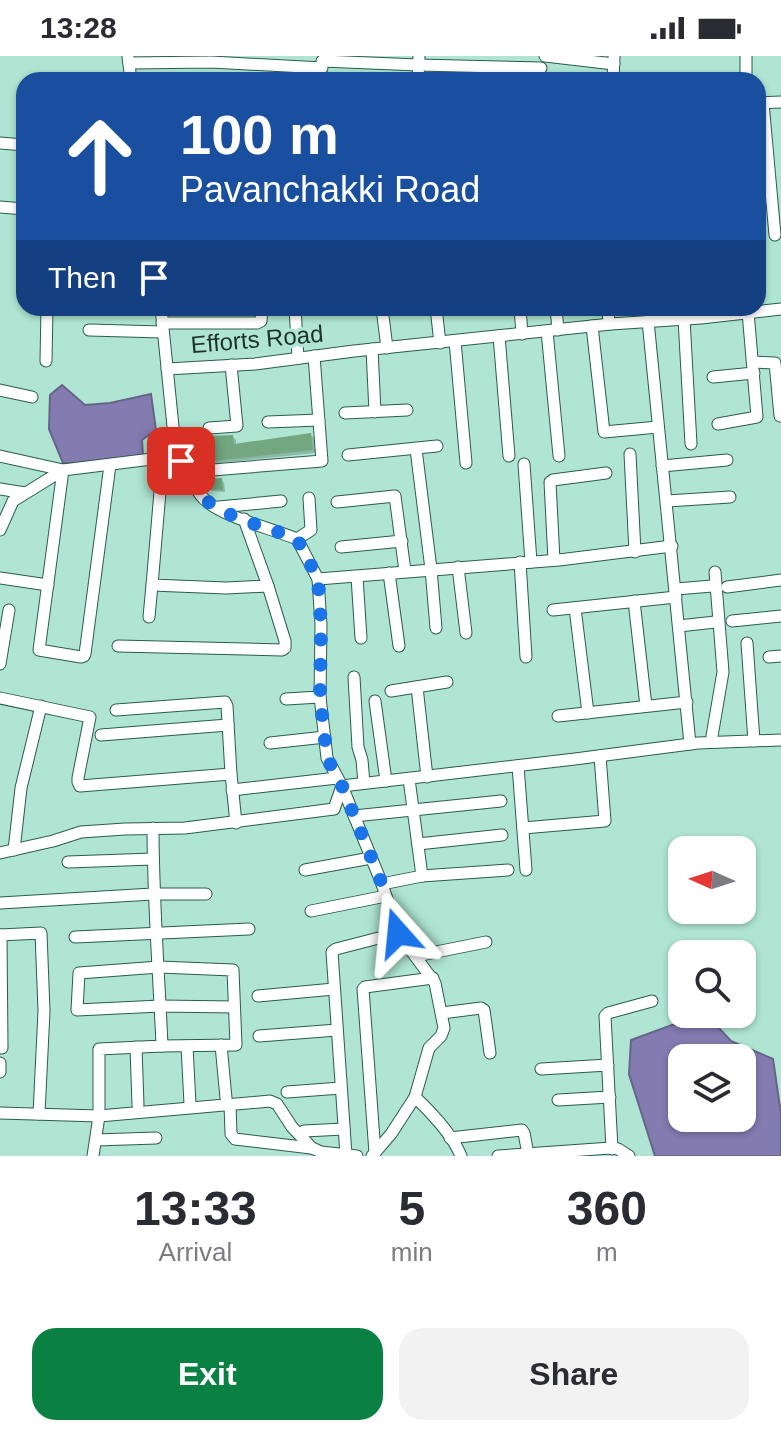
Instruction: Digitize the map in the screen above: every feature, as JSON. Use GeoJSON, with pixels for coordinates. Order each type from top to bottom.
{"type":"FeatureCollection","features":[{"type":"Feature","properties":{"kind":"street"},"geometry":{"type":"LineString","coordinates":[[129,59],[322,66],[419,61],[614,60]]}},
{"type":"Feature","properties":{"kind":"street"},"geometry":{"type":"LineString","coordinates":[[766,150],[775,235]]}},
{"type":"Feature","properties":{"kind":"street"},"geometry":{"type":"LineString","coordinates":[[46,361],[47,316]]}},
{"type":"Feature","properties":{"kind":"street"},"geometry":{"type":"LineString","coordinates":[[161,316],[176,456],[193,485],[215,508],[297,539],[318,579],[320,697],[327,758],[354,816],[398,933],[433,978],[442,1013],[444,1028],[427,1052],[416,1098],[374,1154]]}},
{"type":"Feature","properties":{"kind":"street"},"geometry":{"type":"LineString","coordinates":[[89,330],[257,323],[262,316]]}},
{"type":"Feature","properties":{"kind":"street"},"geometry":{"type":"LineString","coordinates":[[295,316],[298,358]]}},
{"type":"Feature","properties":{"kind":"street"},"geometry":{"type":"LineString","coordinates":[[383,316],[387,348]]}},
{"type":"Feature","properties":{"kind":"street"},"geometry":{"type":"LineString","coordinates":[[437,316],[440,343]]}},
{"type":"Feature","properties":{"kind":"street"},"geometry":{"type":"LineString","coordinates":[[521,316],[522,334]]}},
{"type":"Feature","properties":{"kind":"street"},"geometry":{"type":"LineString","coordinates":[[555,316],[559,456]]}},
{"type":"Feature","properties":{"kind":"street"},"geometry":{"type":"LineString","coordinates":[[608,316],[609,324]]}},
{"type":"Feature","properties":{"kind":"street","name":"Efforts Road"},"geometry":{"type":"LineString","coordinates":[[167,369],[648,321],[661,316]]}},
{"type":"Feature","properties":{"kind":"street","name":"Efforts Road"},"geometry":{"type":"LineString","coordinates":[[673,316],[684,319],[701,316]]}},
{"type":"Feature","properties":{"kind":"street"},"geometry":{"type":"LineString","coordinates":[[718,424],[757,417],[748,316]]}},
{"type":"Feature","properties":{"kind":"street"},"geometry":{"type":"LineString","coordinates":[[684,319],[691,444]]}},
{"type":"Feature","properties":{"kind":"street"},"geometry":{"type":"LineString","coordinates":[[648,321],[690,744]]}},
{"type":"Feature","properties":{"kind":"street"},"geometry":{"type":"LineString","coordinates":[[592,326],[604,432],[658,427]]}},
{"type":"Feature","properties":{"kind":"street"},"geometry":{"type":"LineString","coordinates":[[499,336],[509,456]]}},
{"type":"Feature","properties":{"kind":"street"},"geometry":{"type":"LineString","coordinates":[[455,341],[466,463]]}},
{"type":"Feature","properties":{"kind":"street"},"geometry":{"type":"LineString","coordinates":[[372,349],[375,412]]}},
{"type":"Feature","properties":{"kind":"street"},"geometry":{"type":"LineString","coordinates":[[188,472],[322,461],[314,356]]}},
{"type":"Feature","properties":{"kind":"street"},"geometry":{"type":"LineString","coordinates":[[713,377],[775,363],[780,416]]}},
{"type":"Feature","properties":{"kind":"street"},"geometry":{"type":"LineString","coordinates":[[209,428],[237,426],[231,365]]}},
{"type":"Feature","properties":{"kind":"street"},"geometry":{"type":"LineString","coordinates":[[0,390],[32,397]]}},
{"type":"Feature","properties":{"kind":"street"},"geometry":{"type":"LineString","coordinates":[[345,413],[407,410]]}},
{"type":"Feature","properties":{"kind":"street"},"geometry":{"type":"LineString","coordinates":[[268,422],[319,420]]}},
{"type":"Feature","properties":{"kind":"street"},"geometry":{"type":"LineString","coordinates":[[348,455],[437,446]]}},
{"type":"Feature","properties":{"kind":"street"},"geometry":{"type":"LineString","coordinates":[[416,449],[436,628]]}},
{"type":"Feature","properties":{"kind":"street"},"geometry":{"type":"LineString","coordinates":[[630,454],[635,552]]}},
{"type":"Feature","properties":{"kind":"street"},"geometry":{"type":"LineString","coordinates":[[0,456],[63,470],[176,456]]}},
{"type":"Feature","properties":{"kind":"street"},"geometry":{"type":"LineString","coordinates":[[662,466],[727,460]]}},
{"type":"Feature","properties":{"kind":"street"},"geometry":{"type":"LineString","coordinates":[[524,464],[526,657]]}},
{"type":"Feature","properties":{"kind":"street"},"geometry":{"type":"LineString","coordinates":[[63,470],[39,650],[84,656],[110,465]]}},
{"type":"Feature","properties":{"kind":"street"},"geometry":{"type":"LineString","coordinates":[[0,530],[13,501],[63,470]]}},
{"type":"Feature","properties":{"kind":"street"},"geometry":{"type":"LineString","coordinates":[[554,560],[550,482],[606,473]]}},
{"type":"Feature","properties":{"kind":"street"},"geometry":{"type":"LineString","coordinates":[[0,489],[25,493]]}},
{"type":"Feature","properties":{"kind":"street"},"geometry":{"type":"LineString","coordinates":[[149,617],[160,492]]}},
{"type":"Feature","properties":{"kind":"street"},"geometry":{"type":"LineString","coordinates":[[337,502],[395,496],[405,571]]}},
{"type":"Feature","properties":{"kind":"street"},"geometry":{"type":"LineString","coordinates":[[667,501],[730,497]]}},
{"type":"Feature","properties":{"kind":"street"},"geometry":{"type":"LineString","coordinates":[[297,539],[312,528],[309,498]]}},
{"type":"Feature","properties":{"kind":"street"},"geometry":{"type":"LineString","coordinates":[[215,508],[281,501]]}},
{"type":"Feature","properties":{"kind":"street"},"geometry":{"type":"LineString","coordinates":[[118,646],[285,648],[268,586],[244,519]]}},
{"type":"Feature","properties":{"kind":"street"},"geometry":{"type":"LineString","coordinates":[[341,547],[402,541]]}},
{"type":"Feature","properties":{"kind":"street"},"geometry":{"type":"LineString","coordinates":[[318,579],[554,560],[672,546]]}},
{"type":"Feature","properties":{"kind":"street"},"geometry":{"type":"LineString","coordinates":[[458,567],[466,633]]}},
{"type":"Feature","properties":{"kind":"street"},"geometry":{"type":"LineString","coordinates":[[711,742],[723,672],[715,572]]}},
{"type":"Feature","properties":{"kind":"street"},"geometry":{"type":"LineString","coordinates":[[389,573],[399,646]]}},
{"type":"Feature","properties":{"kind":"street"},"geometry":{"type":"LineString","coordinates":[[357,577],[361,638]]}},
{"type":"Feature","properties":{"kind":"street"},"geometry":{"type":"LineString","coordinates":[[0,578],[48,585]]}},
{"type":"Feature","properties":{"kind":"street"},"geometry":{"type":"LineString","coordinates":[[727,587],[781,580]]}},
{"type":"Feature","properties":{"kind":"street"},"geometry":{"type":"LineString","coordinates":[[152,585],[268,586]]}},
{"type":"Feature","properties":{"kind":"street"},"geometry":{"type":"LineString","coordinates":[[553,610],[634,601],[712,586]]}},
{"type":"Feature","properties":{"kind":"street"},"geometry":{"type":"LineString","coordinates":[[634,601],[646,706]]}},
{"type":"Feature","properties":{"kind":"street"},"geometry":{"type":"LineString","coordinates":[[575,608],[588,713]]}},
{"type":"Feature","properties":{"kind":"street"},"geometry":{"type":"LineString","coordinates":[[0,664],[9,610]]}},
{"type":"Feature","properties":{"kind":"street"},"geometry":{"type":"LineString","coordinates":[[732,621],[781,616]]}},
{"type":"Feature","properties":{"kind":"street"},"geometry":{"type":"LineString","coordinates":[[679,626],[715,622]]}},
{"type":"Feature","properties":{"kind":"street"},"geometry":{"type":"LineString","coordinates":[[747,643],[754,741]]}},
{"type":"Feature","properties":{"kind":"street"},"geometry":{"type":"LineString","coordinates":[[354,677],[358,747],[364,783]]}},
{"type":"Feature","properties":{"kind":"street"},"geometry":{"type":"LineString","coordinates":[[391,691],[447,682]]}},
{"type":"Feature","properties":{"kind":"street"},"geometry":{"type":"LineString","coordinates":[[417,687],[427,777]]}},
{"type":"Feature","properties":{"kind":"street"},"geometry":{"type":"LineString","coordinates":[[286,699],[320,697]]}},
{"type":"Feature","properties":{"kind":"street"},"geometry":{"type":"LineString","coordinates":[[0,698],[90,717],[78,778],[80,786],[231,774]]}},
{"type":"Feature","properties":{"kind":"street"},"geometry":{"type":"LineString","coordinates":[[375,701],[386,781]]}},
{"type":"Feature","properties":{"kind":"street"},"geometry":{"type":"LineString","coordinates":[[116,710],[225,702],[236,823]]}},
{"type":"Feature","properties":{"kind":"street"},"geometry":{"type":"LineString","coordinates":[[558,716],[687,702]]}},
{"type":"Feature","properties":{"kind":"street"},"geometry":{"type":"LineString","coordinates":[[14,850],[20,794],[41,706]]}},
{"type":"Feature","properties":{"kind":"street"},"geometry":{"type":"LineString","coordinates":[[101,735],[228,725]]}},
{"type":"Feature","properties":{"kind":"street"},"geometry":{"type":"LineString","coordinates":[[270,743],[325,737]]}},
{"type":"Feature","properties":{"kind":"street"},"geometry":{"type":"LineString","coordinates":[[232,790],[409,779],[690,744],[781,740]]}},
{"type":"Feature","properties":{"kind":"street"},"geometry":{"type":"LineString","coordinates":[[523,828],[605,821],[600,756]]}},
{"type":"Feature","properties":{"kind":"street"},"geometry":{"type":"LineString","coordinates":[[518,766],[526,870]]}},
{"type":"Feature","properties":{"kind":"street"},"geometry":{"type":"LineString","coordinates":[[409,779],[422,876]]}},
{"type":"Feature","properties":{"kind":"street"},"geometry":{"type":"LineString","coordinates":[[0,853],[81,832],[185,828],[334,809],[340,782]]}},
{"type":"Feature","properties":{"kind":"street"},"geometry":{"type":"LineString","coordinates":[[354,816],[501,801]]}},
{"type":"Feature","properties":{"kind":"street"},"geometry":{"type":"LineString","coordinates":[[153,828],[153,894],[162,1046]]}},
{"type":"Feature","properties":{"kind":"street"},"geometry":{"type":"LineString","coordinates":[[418,844],[502,835]]}},
{"type":"Feature","properties":{"kind":"street"},"geometry":{"type":"LineString","coordinates":[[305,870],[371,858]]}},
{"type":"Feature","properties":{"kind":"street"},"geometry":{"type":"LineString","coordinates":[[68,862],[153,859]]}},
{"type":"Feature","properties":{"kind":"street"},"geometry":{"type":"LineString","coordinates":[[311,911],[422,876],[508,870]]}},
{"type":"Feature","properties":{"kind":"street"},"geometry":{"type":"LineString","coordinates":[[0,903],[206,894]]}},
{"type":"Feature","properties":{"kind":"street"},"geometry":{"type":"LineString","coordinates":[[75,937],[249,929]]}},
{"type":"Feature","properties":{"kind":"street"},"geometry":{"type":"LineString","coordinates":[[2,1048],[0,935],[41,933],[44,1011],[39,1114]]}},
{"type":"Feature","properties":{"kind":"street"},"geometry":{"type":"LineString","coordinates":[[221,1045],[231,1134],[235,1139],[351,1155],[344,1129],[332,952],[398,933]]}},
{"type":"Feature","properties":{"kind":"street"},"geometry":{"type":"LineString","coordinates":[[416,956],[486,942]]}},
{"type":"Feature","properties":{"kind":"street"},"geometry":{"type":"LineString","coordinates":[[93,1156],[99,1116],[99,1049],[236,1045],[233,970],[159,967],[79,973],[77,1010],[160,1006],[234,1007]]}},
{"type":"Feature","properties":{"kind":"street"},"geometry":{"type":"LineString","coordinates":[[374,1154],[363,989],[433,978]]}},
{"type":"Feature","properties":{"kind":"street"},"geometry":{"type":"LineString","coordinates":[[258,996],[334,989]]}},
{"type":"Feature","properties":{"kind":"street"},"geometry":{"type":"LineString","coordinates":[[612,1149],[605,1016],[652,1001]]}},
{"type":"Feature","properties":{"kind":"street"},"geometry":{"type":"LineString","coordinates":[[442,1013],[484,1010],[490,1053]]}},
{"type":"Feature","properties":{"kind":"street"},"geometry":{"type":"LineString","coordinates":[[259,1036],[337,1030]]}},
{"type":"Feature","properties":{"kind":"street"},"geometry":{"type":"LineString","coordinates":[[187,1046],[190,1104]]}},
{"type":"Feature","properties":{"kind":"street"},"geometry":{"type":"LineString","coordinates":[[136,1047],[138,1105]]}},
{"type":"Feature","properties":{"kind":"street"},"geometry":{"type":"LineString","coordinates":[[0,1063],[0,1072]]}},
{"type":"Feature","properties":{"kind":"street"},"geometry":{"type":"LineString","coordinates":[[541,1069],[608,1065]]}},
{"type":"Feature","properties":{"kind":"street"},"geometry":{"type":"LineString","coordinates":[[287,1092],[341,1088]]}},
{"type":"Feature","properties":{"kind":"street"},"geometry":{"type":"LineString","coordinates":[[558,1100],[610,1097]]}},
{"type":"Feature","properties":{"kind":"street"},"geometry":{"type":"LineString","coordinates":[[416,1098],[430,1111],[461,1156]]}},
{"type":"Feature","properties":{"kind":"street"},"geometry":{"type":"LineString","coordinates":[[0,1113],[99,1116],[228,1101],[274,1101],[312,1148]]}},
{"type":"Feature","properties":{"kind":"street"},"geometry":{"type":"LineString","coordinates":[[304,1131],[344,1129]]}},
{"type":"Feature","properties":{"kind":"street"},"geometry":{"type":"LineString","coordinates":[[450,1138],[522,1130],[534,1154]]}},
{"type":"Feature","properties":{"kind":"street"},"geometry":{"type":"LineString","coordinates":[[96,1140],[156,1138]]}},
{"type":"Feature","properties":{"kind":"street"},"geometry":{"type":"LineString","coordinates":[[498,1156],[618,1149],[629,1156]]}},
{"type":"Feature","properties":{"kind":"shaded area"},"geometry":{"type":"Polygon","coordinates":[[[62,385],[85,405],[151,394],[156,430],[142,440],[143,455],[83,464],[63,463],[49,429],[50,395],[62,385]]]}},
{"type":"Feature","properties":{"kind":"shaded area"},"geometry":{"type":"Polygon","coordinates":[[[668,1026],[719,1028],[738,1044],[668,1044],[668,1132],[756,1132],[756,1052],[773,1059],[781,1114],[781,1156],[655,1156],[629,1074],[631,1040],[668,1026]]]}},
{"type":"Feature","properties":{"kind":"building"},"geometry":{"type":"Polygon","coordinates":[[[193,432],[209,436],[233,435],[234,444],[311,433],[313,450],[195,463],[192,454],[193,432]]]}},
{"type":"Feature","properties":{"kind":"building"},"geometry":{"type":"Polygon","coordinates":[[[222,478],[223,490],[206,489],[201,479],[222,478]]]}},
{"type":"Feature","properties":{"kind":"route"},"geometry":{"type":"LineString","coordinates":[[181,461],[193,485],[215,508],[297,539],[318,579],[320,697],[327,758],[342,786],[382,884],[398,933]]}}]}
